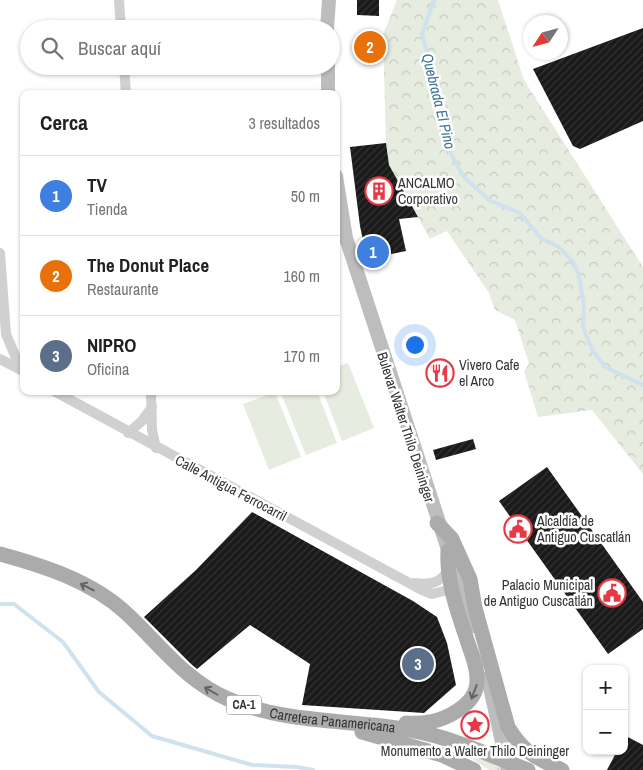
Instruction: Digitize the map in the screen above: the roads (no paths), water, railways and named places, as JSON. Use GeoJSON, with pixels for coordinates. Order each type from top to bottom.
{"type":"FeatureCollection","features":[{"type":"Feature","properties":{"kind":"main road"},"geometry":{"type":"LineString","coordinates":[[328,20],[329,0]]}},
{"type":"Feature","properties":{"kind":"main road"},"geometry":{"type":"LineString","coordinates":[[328,75],[328,90]]}},
{"type":"Feature","properties":{"kind":"main road","name":"Bulevar Walter Thilo Deininger"},"geometry":{"type":"LineString","coordinates":[[340,201],[346,238],[437,523],[448,551],[456,588],[487,674],[508,770]]}},
{"type":"Feature","properties":{"kind":"main road"},"geometry":{"type":"LineString","coordinates":[[437,523],[452,539],[461,557],[470,579],[475,608]]}},
{"type":"Feature","properties":{"kind":"main road"},"geometry":{"type":"LineString","coordinates":[[317,720],[348,718],[426,723],[448,717],[472,699],[477,680],[476,668],[456,588],[448,569],[448,551]]}},
{"type":"Feature","properties":{"kind":"main road"},"geometry":{"type":"LineString","coordinates":[[448,551],[454,557],[475,608],[488,649],[503,714],[508,727],[527,752],[562,770]]}},
{"type":"Feature","properties":{"kind":"main road","name":"Carretera Panamericana"},"geometry":{"type":"LineString","coordinates":[[0,554],[56,571],[94,590],[125,612],[175,664],[195,681],[231,701],[284,716],[411,730],[473,749],[528,770]]}},
{"type":"Feature","properties":{"kind":"main road"},"geometry":{"type":"LineString","coordinates":[[284,716],[396,741],[442,754],[474,770]]}},
{"type":"Feature","properties":{"kind":"street"},"geometry":{"type":"LineString","coordinates":[[119,0],[120,20]]}},
{"type":"Feature","properties":{"kind":"street"},"geometry":{"type":"LineString","coordinates":[[125,75],[126,90]]}},
{"type":"Feature","properties":{"kind":"street"},"geometry":{"type":"LineString","coordinates":[[0,253],[3,337],[20,367]]}},
{"type":"Feature","properties":{"kind":"street"},"geometry":{"type":"LineString","coordinates":[[0,359],[20,370]]}},
{"type":"Feature","properties":{"kind":"street","name":"Calle Antigua Ferrocarril"},"geometry":{"type":"LineString","coordinates":[[61,395],[128,433],[432,594],[456,588]]}},
{"type":"Feature","properties":{"kind":"street"},"geometry":{"type":"LineString","coordinates":[[151,395],[152,430],[156,448]]}},
{"type":"Feature","properties":{"kind":"street"},"geometry":{"type":"LineString","coordinates":[[128,433],[142,421],[152,407]]}},
{"type":"Feature","properties":{"kind":"street","name":"Calle Antigua Ferrocarril"},"geometry":{"type":"LineString","coordinates":[[408,582],[426,585],[436,582],[448,569]]}},
{"type":"Feature","properties":{"kind":"waterway","name":"Quebrada El Pino"},"geometry":{"type":"LineString","coordinates":[[434,0],[422,34],[441,105],[449,150],[463,176],[489,200],[520,213],[541,238],[559,247],[573,262],[579,275],[584,307],[583,327],[592,350],[605,367],[643,385]]}},
{"type":"Feature","properties":{"kind":"waterway"},"geometry":{"type":"LineString","coordinates":[[0,604],[14,604],[63,642],[99,692],[152,736],[252,765],[297,767],[313,770]]}},
{"type":"Feature","properties":{"kind":"place","name":"The Donut Place"},"geometry":{"type":"Point","coordinates":[370,47]}},
{"type":"Feature","properties":{"kind":"place","name":"ANCALMO Corporativo"},"geometry":{"type":"Point","coordinates":[379,191]}},
{"type":"Feature","properties":{"kind":"place","name":"TV"},"geometry":{"type":"Point","coordinates":[373,252]}},
{"type":"Feature","properties":{"kind":"place","name":"Vivero Cafe el Arco"},"geometry":{"type":"Point","coordinates":[440,373]}},
{"type":"Feature","properties":{"kind":"place","name":"Alcaldía de Antiguo Cuscatlán"},"geometry":{"type":"Point","coordinates":[518,529]}},
{"type":"Feature","properties":{"kind":"place","name":"Palacio Municipal de Antiguo Cuscatlán"},"geometry":{"type":"Point","coordinates":[612,593]}},
{"type":"Feature","properties":{"kind":"place","name":"NIPRO"},"geometry":{"type":"Point","coordinates":[418,664]}},
{"type":"Feature","properties":{"kind":"place","name":"Monumento a Walter Thilo Deininger"},"geometry":{"type":"Point","coordinates":[475,725]}}]}
